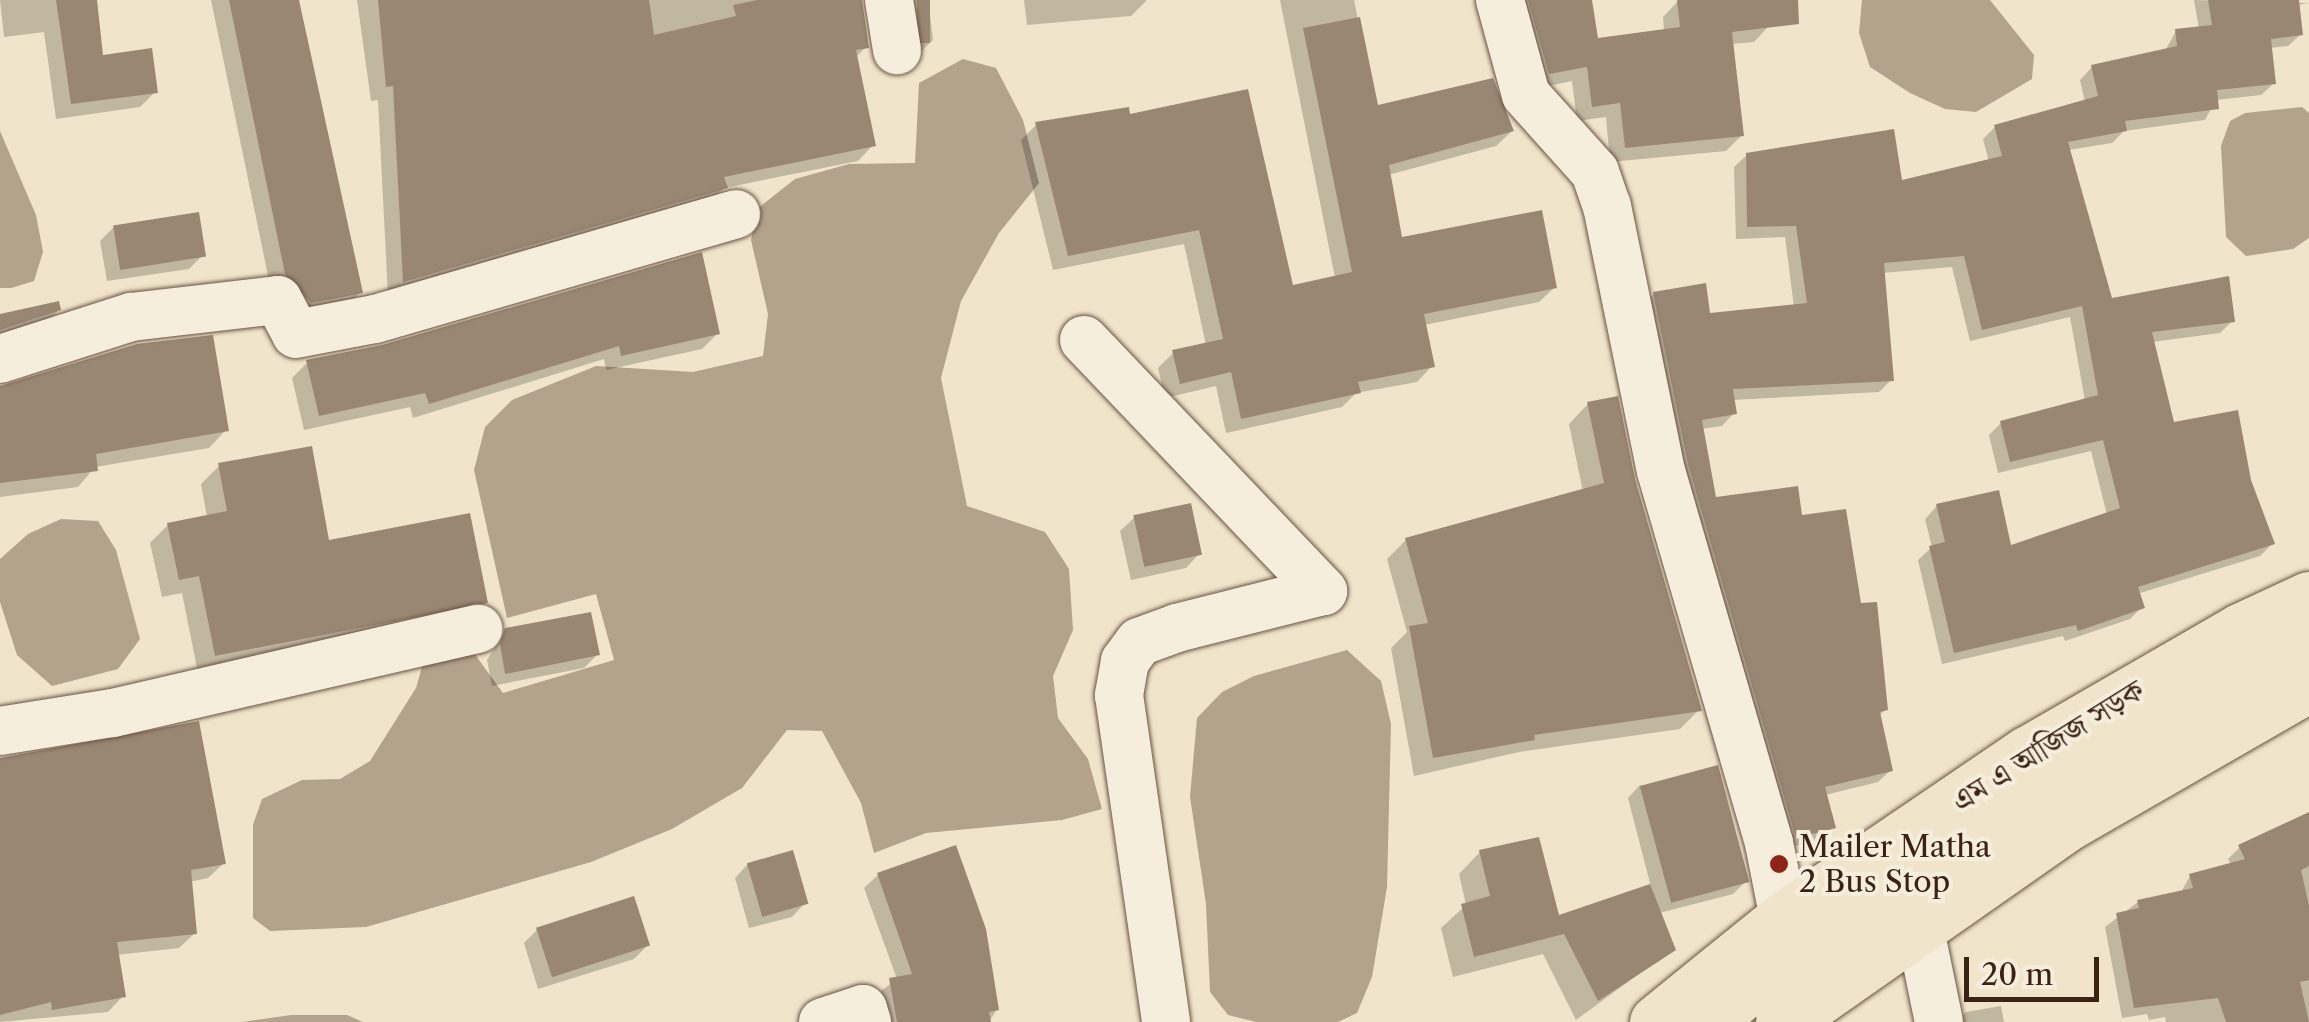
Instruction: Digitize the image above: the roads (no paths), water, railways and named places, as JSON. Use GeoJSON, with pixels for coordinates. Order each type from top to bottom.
{"type":"FeatureCollection","features":[{"type":"Feature","properties":{"kind":"main road","name":"এম এ আজিজ সড়ক"},"geometry":{"type":"LineString","coordinates":[[1657,1022],[1784,919],[2027,754],[2240,631],[2309,599]]}},
{"type":"Feature","properties":{"kind":"main road"},"geometry":{"type":"LineString","coordinates":[[1704,1022],[1840,916],[2042,781],[2255,654],[2309,629]]}},
{"type":"Feature","properties":{"kind":"main road"},"geometry":{"type":"LineString","coordinates":[[1782,1022],[2069,822],[2309,684]]}},
{"type":"Feature","properties":{"kind":"main road"},"geometry":{"type":"LineString","coordinates":[[1823,1022],[2085,842],[2309,714]]}},
{"type":"Feature","properties":{"kind":"street"},"geometry":{"type":"LineString","coordinates":[[889,0],[898,50]]}},
{"type":"Feature","properties":{"kind":"street"},"geometry":{"type":"LineString","coordinates":[[1500,0],[1526,95],[1595,172],[1606,206],[1661,472],[1769,843],[1784,919]]}},
{"type":"Feature","properties":{"kind":"street"},"geometry":{"type":"LineString","coordinates":[[0,359],[131,316],[278,300],[296,334],[374,319],[736,214]]}},
{"type":"Feature","properties":{"kind":"street"},"geometry":{"type":"LineString","coordinates":[[1084,340],[1323,591],[1139,642],[1125,661],[1119,696],[1166,1022]]}},
{"type":"Feature","properties":{"kind":"street"},"geometry":{"type":"LineString","coordinates":[[0,731],[114,713],[478,629]]}},
{"type":"Feature","properties":{"kind":"street"},"geometry":{"type":"LineString","coordinates":[[1924,949],[1939,1022]]}},
{"type":"Feature","properties":{"kind":"street"},"geometry":{"type":"LineString","coordinates":[[823,1022],[864,1010],[867,1022]]}},
{"type":"Feature","properties":{"kind":"place","name":"Mailer Matha 2 Bus Stop"},"geometry":{"type":"Point","coordinates":[1779,864]}}]}
